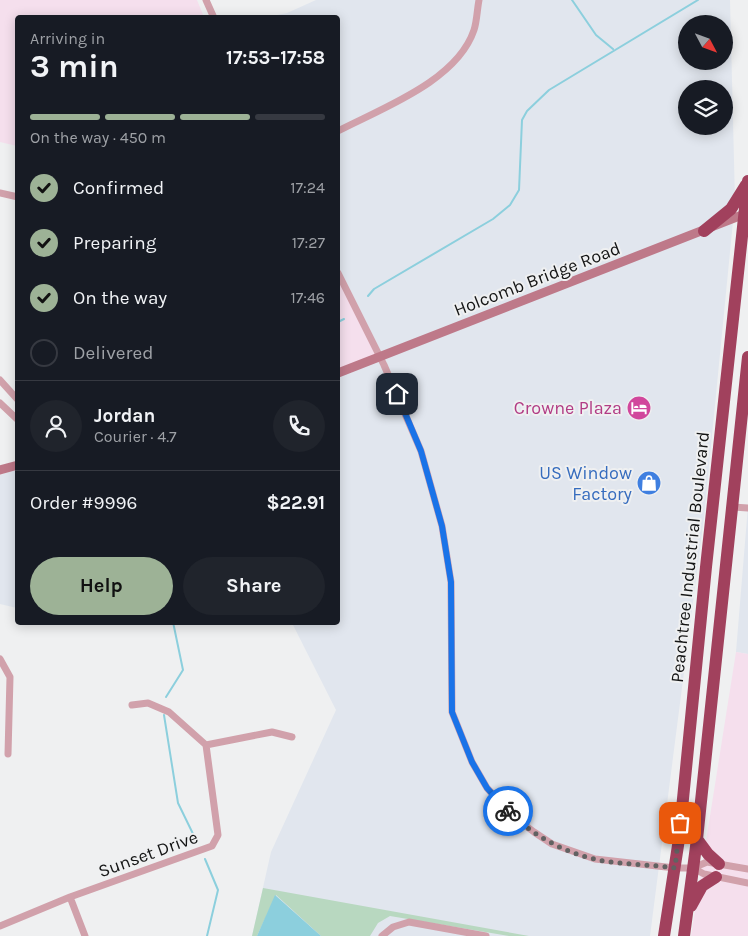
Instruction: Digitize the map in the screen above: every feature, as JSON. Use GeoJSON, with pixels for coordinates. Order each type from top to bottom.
{"type":"FeatureCollection","features":[{"type":"Feature","properties":{"kind":"highway","name":"Peachtree Industrial Boulevard"},"geometry":{"type":"LineString","coordinates":[[664,936],[675,868],[748,181]]}},
{"type":"Feature","properties":{"kind":"highway"},"geometry":{"type":"LineString","coordinates":[[704,231],[731,208],[748,181]]}},
{"type":"Feature","properties":{"kind":"highway","name":"Peachtree Industrial Boulevard"},"geometry":{"type":"LineString","coordinates":[[684,936],[697,839],[748,357]]}},
{"type":"Feature","properties":{"kind":"highway"},"geometry":{"type":"LineString","coordinates":[[697,839],[708,854],[719,864]]}},
{"type":"Feature","properties":{"kind":"highway"},"geometry":{"type":"LineString","coordinates":[[688,913],[702,886],[716,877]]}},
{"type":"Feature","properties":{"kind":"street"},"geometry":{"type":"LineString","coordinates":[[206,0],[213,15]]}},
{"type":"Feature","properties":{"kind":"street"},"geometry":{"type":"LineString","coordinates":[[340,130],[435,80],[452,66],[464,50],[474,30],[479,0]]}},
{"type":"Feature","properties":{"kind":"street"},"geometry":{"type":"LineString","coordinates":[[0,194],[15,196]]}},
{"type":"Feature","properties":{"kind":"street","name":"Holcomb Bridge Road"},"geometry":{"type":"LineString","coordinates":[[340,372],[746,214]]}},
{"type":"Feature","properties":{"kind":"street"},"geometry":{"type":"LineString","coordinates":[[340,277],[380,357],[421,451],[442,526],[451,582],[452,712],[472,762],[487,788],[514,817],[552,844],[595,859],[675,868],[693,868],[706,862],[748,869]]}},
{"type":"Feature","properties":{"kind":"street"},"geometry":{"type":"LineString","coordinates":[[0,380],[15,397]]}},
{"type":"Feature","properties":{"kind":"street"},"geometry":{"type":"LineString","coordinates":[[0,403],[15,417]]}},
{"type":"Feature","properties":{"kind":"street"},"geometry":{"type":"LineString","coordinates":[[0,470],[15,466]]}},
{"type":"Feature","properties":{"kind":"street"},"geometry":{"type":"LineString","coordinates":[[733,507],[748,508]]}},
{"type":"Feature","properties":{"kind":"street"},"geometry":{"type":"LineString","coordinates":[[0,660],[10,677],[8,754]]}},
{"type":"Feature","properties":{"kind":"street"},"geometry":{"type":"LineString","coordinates":[[132,705],[148,703],[170,712],[206,745],[272,732],[292,737]]}},
{"type":"Feature","properties":{"kind":"street","name":"Sunset Drive"},"geometry":{"type":"LineString","coordinates":[[0,926],[70,897],[212,846],[218,835],[206,745]]}},
{"type":"Feature","properties":{"kind":"street"},"geometry":{"type":"LineString","coordinates":[[693,868],[703,874],[748,882]]}},
{"type":"Feature","properties":{"kind":"street"},"geometry":{"type":"LineString","coordinates":[[70,897],[85,936]]}},
{"type":"Feature","properties":{"kind":"street"},"geometry":{"type":"LineString","coordinates":[[382,936],[392,927],[409,922],[486,936]]}},
{"type":"Feature","properties":{"kind":"shaded area"},"geometry":{"type":"Polygon","coordinates":[[[0,0],[197,0],[203,15],[15,15],[15,146],[0,142],[0,0]]]}},
{"type":"Feature","properties":{"kind":"shaded area"},"geometry":{"type":"Polygon","coordinates":[[[316,0],[730,0],[730,15],[678,15],[678,70],[732,70],[732,80],[678,80],[678,135],[733,135],[733,121],[735,201],[704,517],[650,936],[252,936],[271,852],[336,710],[293,625],[340,625],[340,15],[277,15],[287,13],[316,0]]]}},
{"type":"Feature","properties":{"kind":"shaded area"},"geometry":{"type":"Polygon","coordinates":[[[340,279],[379,360],[340,375],[340,279]]]}},
{"type":"Feature","properties":{"kind":"shaded area"},"geometry":{"type":"Polygon","coordinates":[[[15,470],[15,608],[0,604],[0,475],[15,470]]]}},
{"type":"Feature","properties":{"kind":"shaded area"},"geometry":{"type":"Polygon","coordinates":[[[748,506],[748,654],[736,652],[748,506]]]}},
{"type":"Feature","properties":{"kind":"shaded area"},"geometry":{"type":"Polygon","coordinates":[[[736,652],[748,654],[748,936],[691,936],[736,652]]]}},
{"type":"Feature","properties":{"kind":"green space"},"geometry":{"type":"Polygon","coordinates":[[[263,888],[529,936],[509,936],[390,916],[378,923],[370,936],[321,936],[276,895],[257,936],[252,936],[263,888]]]}},
{"type":"Feature","properties":{"kind":"water"},"geometry":{"type":"Polygon","coordinates":[[[275,895],[321,936],[257,936],[275,895]]]}},
{"type":"Feature","properties":{"kind":"waterway"},"geometry":{"type":"LineString","coordinates":[[572,0],[596,35],[613,49]]}},
{"type":"Feature","properties":{"kind":"waterway"},"geometry":{"type":"LineString","coordinates":[[368,296],[374,289],[493,219],[510,205],[519,190],[522,120],[527,111],[549,90],[698,0]]}},
{"type":"Feature","properties":{"kind":"waterway"},"geometry":{"type":"LineString","coordinates":[[340,321],[344,319]]}},
{"type":"Feature","properties":{"kind":"waterway"},"geometry":{"type":"LineString","coordinates":[[166,697],[183,670],[174,625]]}},
{"type":"Feature","properties":{"kind":"waterway"},"geometry":{"type":"LineString","coordinates":[[164,715],[178,803],[196,840]]}},
{"type":"Feature","properties":{"kind":"waterway"},"geometry":{"type":"LineString","coordinates":[[205,859],[218,890],[207,936]]}},
{"type":"Feature","properties":{"kind":"way so far"},"geometry":{"type":"LineString","coordinates":[[508,811],[552,844],[577,853],[595,859],[675,868],[680,823]]}},
{"type":"Feature","properties":{"kind":"place","name":"Crowne Plaza"},"geometry":{"type":"Point","coordinates":[639,408]}},
{"type":"Feature","properties":{"kind":"place","name":"US Window Factory"},"geometry":{"type":"Point","coordinates":[649,483]}},
{"type":"Feature","properties":{"kind":"route"},"geometry":{"type":"LineString","coordinates":[[397,394],[421,451],[442,526],[445,555],[451,582],[452,712],[472,762],[487,788],[508,811]]}}]}
